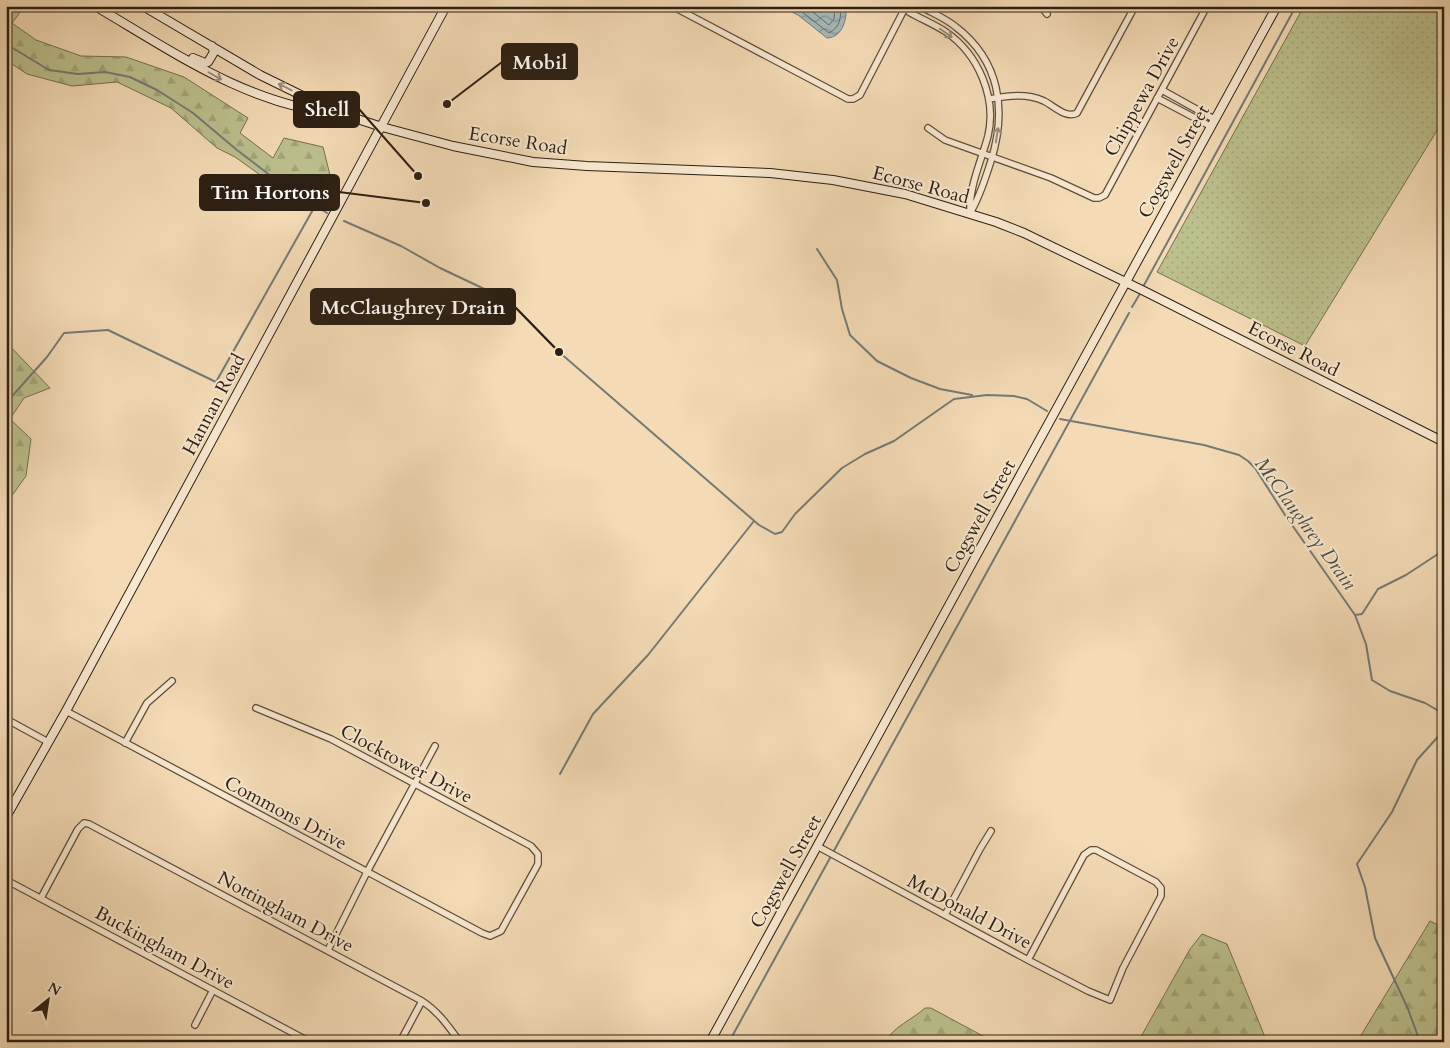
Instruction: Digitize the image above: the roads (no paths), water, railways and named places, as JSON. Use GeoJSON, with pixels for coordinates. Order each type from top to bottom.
{"type":"FeatureCollection","features":[{"type":"Feature","properties":{"kind":"street","name":"Ecorse Road"},"geometry":{"type":"LineString","coordinates":[[95,6],[225,81],[252,93],[307,109],[345,114]]}},
{"type":"Feature","properties":{"kind":"street","name":"Ecorse Road"},"geometry":{"type":"LineString","coordinates":[[143,6],[288,89],[345,114],[382,127],[476,152],[533,162],[770,173],[833,180],[905,194],[970,213],[1024,233],[1125,281],[1444,442]]}},
{"type":"Feature","properties":{"kind":"street","name":"Hannan Road"},"geometry":{"type":"LineString","coordinates":[[6,817],[66,710],[446,6]]}},
{"type":"Feature","properties":{"kind":"street"},"geometry":{"type":"LineString","coordinates":[[672,6],[853,100],[860,95],[906,6]]}},
{"type":"Feature","properties":{"kind":"street"},"geometry":{"type":"LineString","coordinates":[[906,6],[909,12],[947,33],[964,47],[977,65],[989,100],[989,130],[970,196],[970,213]]}},
{"type":"Feature","properties":{"kind":"street"},"geometry":{"type":"LineString","coordinates":[[920,6],[956,27],[979,51],[995,82],[998,98],[999,128],[979,199],[970,213]]}},
{"type":"Feature","properties":{"kind":"street"},"geometry":{"type":"LineString","coordinates":[[1041,6],[1047,14]]}},
{"type":"Feature","properties":{"kind":"street"},"geometry":{"type":"LineString","coordinates":[[989,100],[1015,95],[1032,97],[1046,102],[1066,114],[1077,113],[1135,6]]}},
{"type":"Feature","properties":{"kind":"street","name":"Chippewa Drive"},"geometry":{"type":"LineString","coordinates":[[992,157],[1051,178],[1094,198],[1105,195],[1207,6]]}},
{"type":"Feature","properties":{"kind":"street","name":"Cogswell Street"},"geometry":{"type":"LineString","coordinates":[[710,1042],[1277,6]]}},
{"type":"Feature","properties":{"kind":"street"},"geometry":{"type":"LineString","coordinates":[[142,34],[154,35],[204,63],[208,62],[213,56],[212,46]]}},
{"type":"Feature","properties":{"kind":"street"},"geometry":{"type":"LineString","coordinates":[[1162,90],[1212,122]]}},
{"type":"Feature","properties":{"kind":"street"},"geometry":{"type":"LineString","coordinates":[[1157,98],[1212,122]]}},
{"type":"Feature","properties":{"kind":"street"},"geometry":{"type":"LineString","coordinates":[[928,128],[945,140],[992,157]]}},
{"type":"Feature","properties":{"kind":"street"},"geometry":{"type":"LineString","coordinates":[[125,743],[147,703],[172,681]]}},
{"type":"Feature","properties":{"kind":"street","name":"Clocktower Drive"},"geometry":{"type":"LineString","coordinates":[[256,708],[331,740],[528,844],[535,850],[538,854],[536,868],[503,929],[494,935]]}},
{"type":"Feature","properties":{"kind":"street","name":"Commons Drive"},"geometry":{"type":"LineString","coordinates":[[66,710],[482,933],[490,936],[494,935]]}},
{"type":"Feature","properties":{"kind":"street"},"geometry":{"type":"LineString","coordinates":[[6,719],[48,742]]}},
{"type":"Feature","properties":{"kind":"street"},"geometry":{"type":"LineString","coordinates":[[328,950],[367,872],[435,746]]}},
{"type":"Feature","properties":{"kind":"street","name":"Nottingham Drive"},"geometry":{"type":"LineString","coordinates":[[41,898],[78,829],[84,824],[92,825],[422,1000],[434,1008],[460,1042]]}},
{"type":"Feature","properties":{"kind":"street"},"geometry":{"type":"LineString","coordinates":[[945,915],[991,831]]}},
{"type":"Feature","properties":{"kind":"street","name":"McDonald Drive"},"geometry":{"type":"LineString","coordinates":[[817,846],[1028,960],[1088,991],[1110,1000],[1120,974],[1161,896],[1162,888],[1156,882],[1096,850],[1087,852],[1028,960]]}},
{"type":"Feature","properties":{"kind":"street","name":"Buckingham Drive"},"geometry":{"type":"LineString","coordinates":[[6,880],[310,1042]]}},
{"type":"Feature","properties":{"kind":"street"},"geometry":{"type":"LineString","coordinates":[[195,1025],[213,990]]}},
{"type":"Feature","properties":{"kind":"street"},"geometry":{"type":"LineString","coordinates":[[400,1042],[422,1000]]}},
{"type":"Feature","properties":{"kind":"water"},"geometry":{"type":"Polygon","coordinates":[[[780,6],[846,6],[845,22],[837,34],[827,38],[798,15],[780,6]]]}},
{"type":"Feature","properties":{"kind":"waterway"},"geometry":{"type":"LineString","coordinates":[[1143,287],[1296,6]]}},
{"type":"Feature","properties":{"kind":"waterway","name":"McClaughrey Drain"},"geometry":{"type":"LineString","coordinates":[[6,44],[49,70],[78,74],[105,72],[130,77],[157,90],[193,113],[284,186],[327,213]]}},
{"type":"Feature","properties":{"kind":"waterway"},"geometry":{"type":"LineString","coordinates":[[6,403],[47,357],[64,333],[108,330],[216,382],[315,206]]}},
{"type":"Feature","properties":{"kind":"waterway","name":"McClaughrey Drain"},"geometry":{"type":"LineString","coordinates":[[344,221],[401,246],[440,268],[497,295],[516,308],[559,352],[759,525],[775,534],[782,532],[795,514],[842,468],[865,454],[894,441],[954,399],[987,395],[1014,396],[1027,399],[1047,411]]}},
{"type":"Feature","properties":{"kind":"waterway"},"geometry":{"type":"LineString","coordinates":[[817,249],[837,280],[842,309],[850,335],[877,361],[911,378],[940,389],[972,395]]}},
{"type":"Feature","properties":{"kind":"waterway"},"geometry":{"type":"LineString","coordinates":[[1132,307],[1141,292]]}},
{"type":"Feature","properties":{"kind":"waterway"},"geometry":{"type":"LineString","coordinates":[[729,1042],[1129,313]]}},
{"type":"Feature","properties":{"kind":"waterway","name":"McClaughrey Drain"},"geometry":{"type":"LineString","coordinates":[[1060,419],[1204,445],[1239,455],[1248,461],[1255,468],[1285,515],[1355,615],[1366,644],[1372,680],[1390,691],[1425,703],[1444,714]]}},
{"type":"Feature","properties":{"kind":"waterway"},"geometry":{"type":"LineString","coordinates":[[560,774],[593,714],[648,655],[754,521]]}},
{"type":"Feature","properties":{"kind":"waterway","name":"McClaughrey Drain"},"geometry":{"type":"LineString","coordinates":[[1355,615],[1362,614],[1378,589],[1406,575],[1444,550]]}},
{"type":"Feature","properties":{"kind":"waterway"},"geometry":{"type":"LineString","coordinates":[[1420,1042],[1408,1009],[1375,938],[1365,887],[1357,864],[1392,812],[1417,760],[1444,730]]}},
{"type":"Feature","properties":{"kind":"waterway"},"geometry":{"type":"LineString","coordinates":[[692,1042],[701,1040],[706,1042]]}},
{"type":"Feature","properties":{"kind":"place","name":"Mobil"},"geometry":{"type":"Point","coordinates":[447,104]}},
{"type":"Feature","properties":{"kind":"place","name":"Shell"},"geometry":{"type":"Point","coordinates":[418,176]}},
{"type":"Feature","properties":{"kind":"place","name":"Tim Hortons"},"geometry":{"type":"Point","coordinates":[426,203]}},
{"type":"Feature","properties":{"kind":"place","name":"McClaughrey Drain"},"geometry":{"type":"Point","coordinates":[559,352]}}]}
